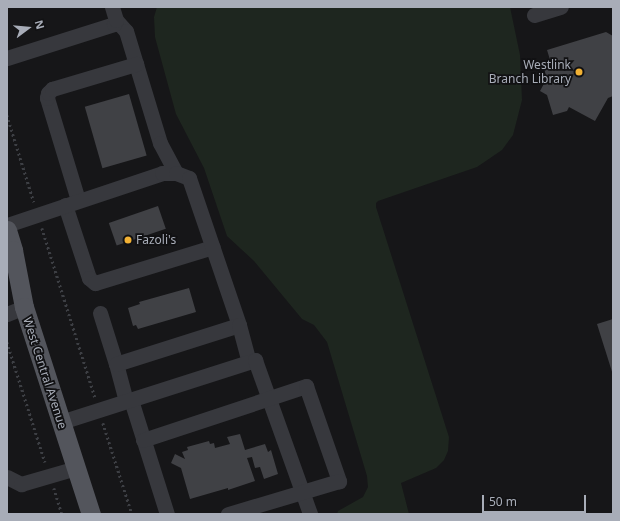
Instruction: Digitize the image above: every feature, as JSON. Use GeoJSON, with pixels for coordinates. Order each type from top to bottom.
{"type":"FeatureCollection","features":[{"type":"Feature","properties":{"kind":"main road","name":"West Central Avenue"},"geometry":{"type":"LineString","coordinates":[[7,230],[10,250],[24,307],[91,514]]}},
{"type":"Feature","properties":{"kind":"lane"},"geometry":{"type":"LineString","coordinates":[[534,15],[561,7]]}},
{"type":"Feature","properties":{"kind":"lane"},"geometry":{"type":"LineString","coordinates":[[7,58],[110,26],[114,14]]}},
{"type":"Feature","properties":{"kind":"lane"},"geometry":{"type":"LineString","coordinates":[[114,14],[126,31],[160,143],[176,173]]}},
{"type":"Feature","properties":{"kind":"lane"},"geometry":{"type":"LineString","coordinates":[[136,64],[52,90],[48,93],[47,98],[88,278],[95,282],[212,247]]}},
{"type":"Feature","properties":{"kind":"lane"},"geometry":{"type":"LineString","coordinates":[[7,225],[162,173],[176,173],[189,178],[239,325],[250,362]]}},
{"type":"Feature","properties":{"kind":"lane"},"geometry":{"type":"LineString","coordinates":[[7,314],[24,307]]}},
{"type":"Feature","properties":{"kind":"lane"},"geometry":{"type":"LineString","coordinates":[[100,313],[128,400],[144,440],[167,514]]}},
{"type":"Feature","properties":{"kind":"lane"},"geometry":{"type":"LineString","coordinates":[[116,364],[239,325]]}},
{"type":"Feature","properties":{"kind":"lane"},"geometry":{"type":"LineString","coordinates":[[61,422],[255,360],[310,514]]}},
{"type":"Feature","properties":{"kind":"lane"},"geometry":{"type":"LineString","coordinates":[[144,440],[306,386],[339,481],[228,514]]}},
{"type":"Feature","properties":{"kind":"lane"},"geometry":{"type":"LineString","coordinates":[[7,477],[21,484],[76,468]]}},
{"type":"Feature","properties":{"kind":"path"},"geometry":{"type":"LineString","coordinates":[[7,115],[132,514]]}},
{"type":"Feature","properties":{"kind":"path"},"geometry":{"type":"LineString","coordinates":[[7,342],[62,514]]}},
{"type":"Feature","properties":{"kind":"shaded area"},"geometry":{"type":"Polygon","coordinates":[[[157,7],[510,7],[520,55],[522,100],[513,135],[502,150],[477,167],[378,201],[376,203],[449,437],[448,451],[444,460],[436,468],[401,483],[409,514],[337,514],[338,511],[363,497],[368,487],[367,476],[327,342],[314,325],[302,319],[254,261],[227,236],[204,168],[176,114],[155,37],[154,17],[157,7]]]}},
{"type":"Feature","properties":{"kind":"building","name":"Westlink Branch Library"},"geometry":{"type":"Polygon","coordinates":[[[606,32],[613,36],[613,96],[608,98],[595,121],[569,107],[567,111],[553,115],[547,95],[540,91],[547,78],[543,66],[551,63],[547,50],[606,32]]]}},
{"type":"Feature","properties":{"kind":"building"},"geometry":{"type":"Polygon","coordinates":[[[129,94],[147,156],[102,168],[85,107],[129,94]]]}},
{"type":"Feature","properties":{"kind":"building"},"geometry":{"type":"Polygon","coordinates":[[[158,206],[166,229],[117,246],[109,223],[158,206]]]}},
{"type":"Feature","properties":{"kind":"building"},"geometry":{"type":"Polygon","coordinates":[[[189,288],[196,312],[138,329],[136,325],[133,326],[128,308],[140,304],[139,302],[189,288]]]}},
{"type":"Feature","properties":{"kind":"building"},"geometry":{"type":"Polygon","coordinates":[[[613,319],[613,375],[597,324],[613,319]]]}},
{"type":"Feature","properties":{"kind":"building"},"geometry":{"type":"Polygon","coordinates":[[[240,434],[245,450],[265,444],[268,452],[271,450],[278,474],[264,479],[260,467],[255,468],[252,457],[247,458],[255,481],[228,490],[228,488],[190,499],[181,468],[171,463],[175,454],[185,459],[182,452],[188,450],[187,447],[209,441],[210,444],[214,443],[215,448],[230,444],[227,437],[240,434]]]}},
{"type":"Feature","properties":{"kind":"place","name":"Westlink Branch Library"},"geometry":{"type":"Point","coordinates":[579,72]}},
{"type":"Feature","properties":{"kind":"place","name":"Fazoli's"},"geometry":{"type":"Point","coordinates":[128,240]}}]}
